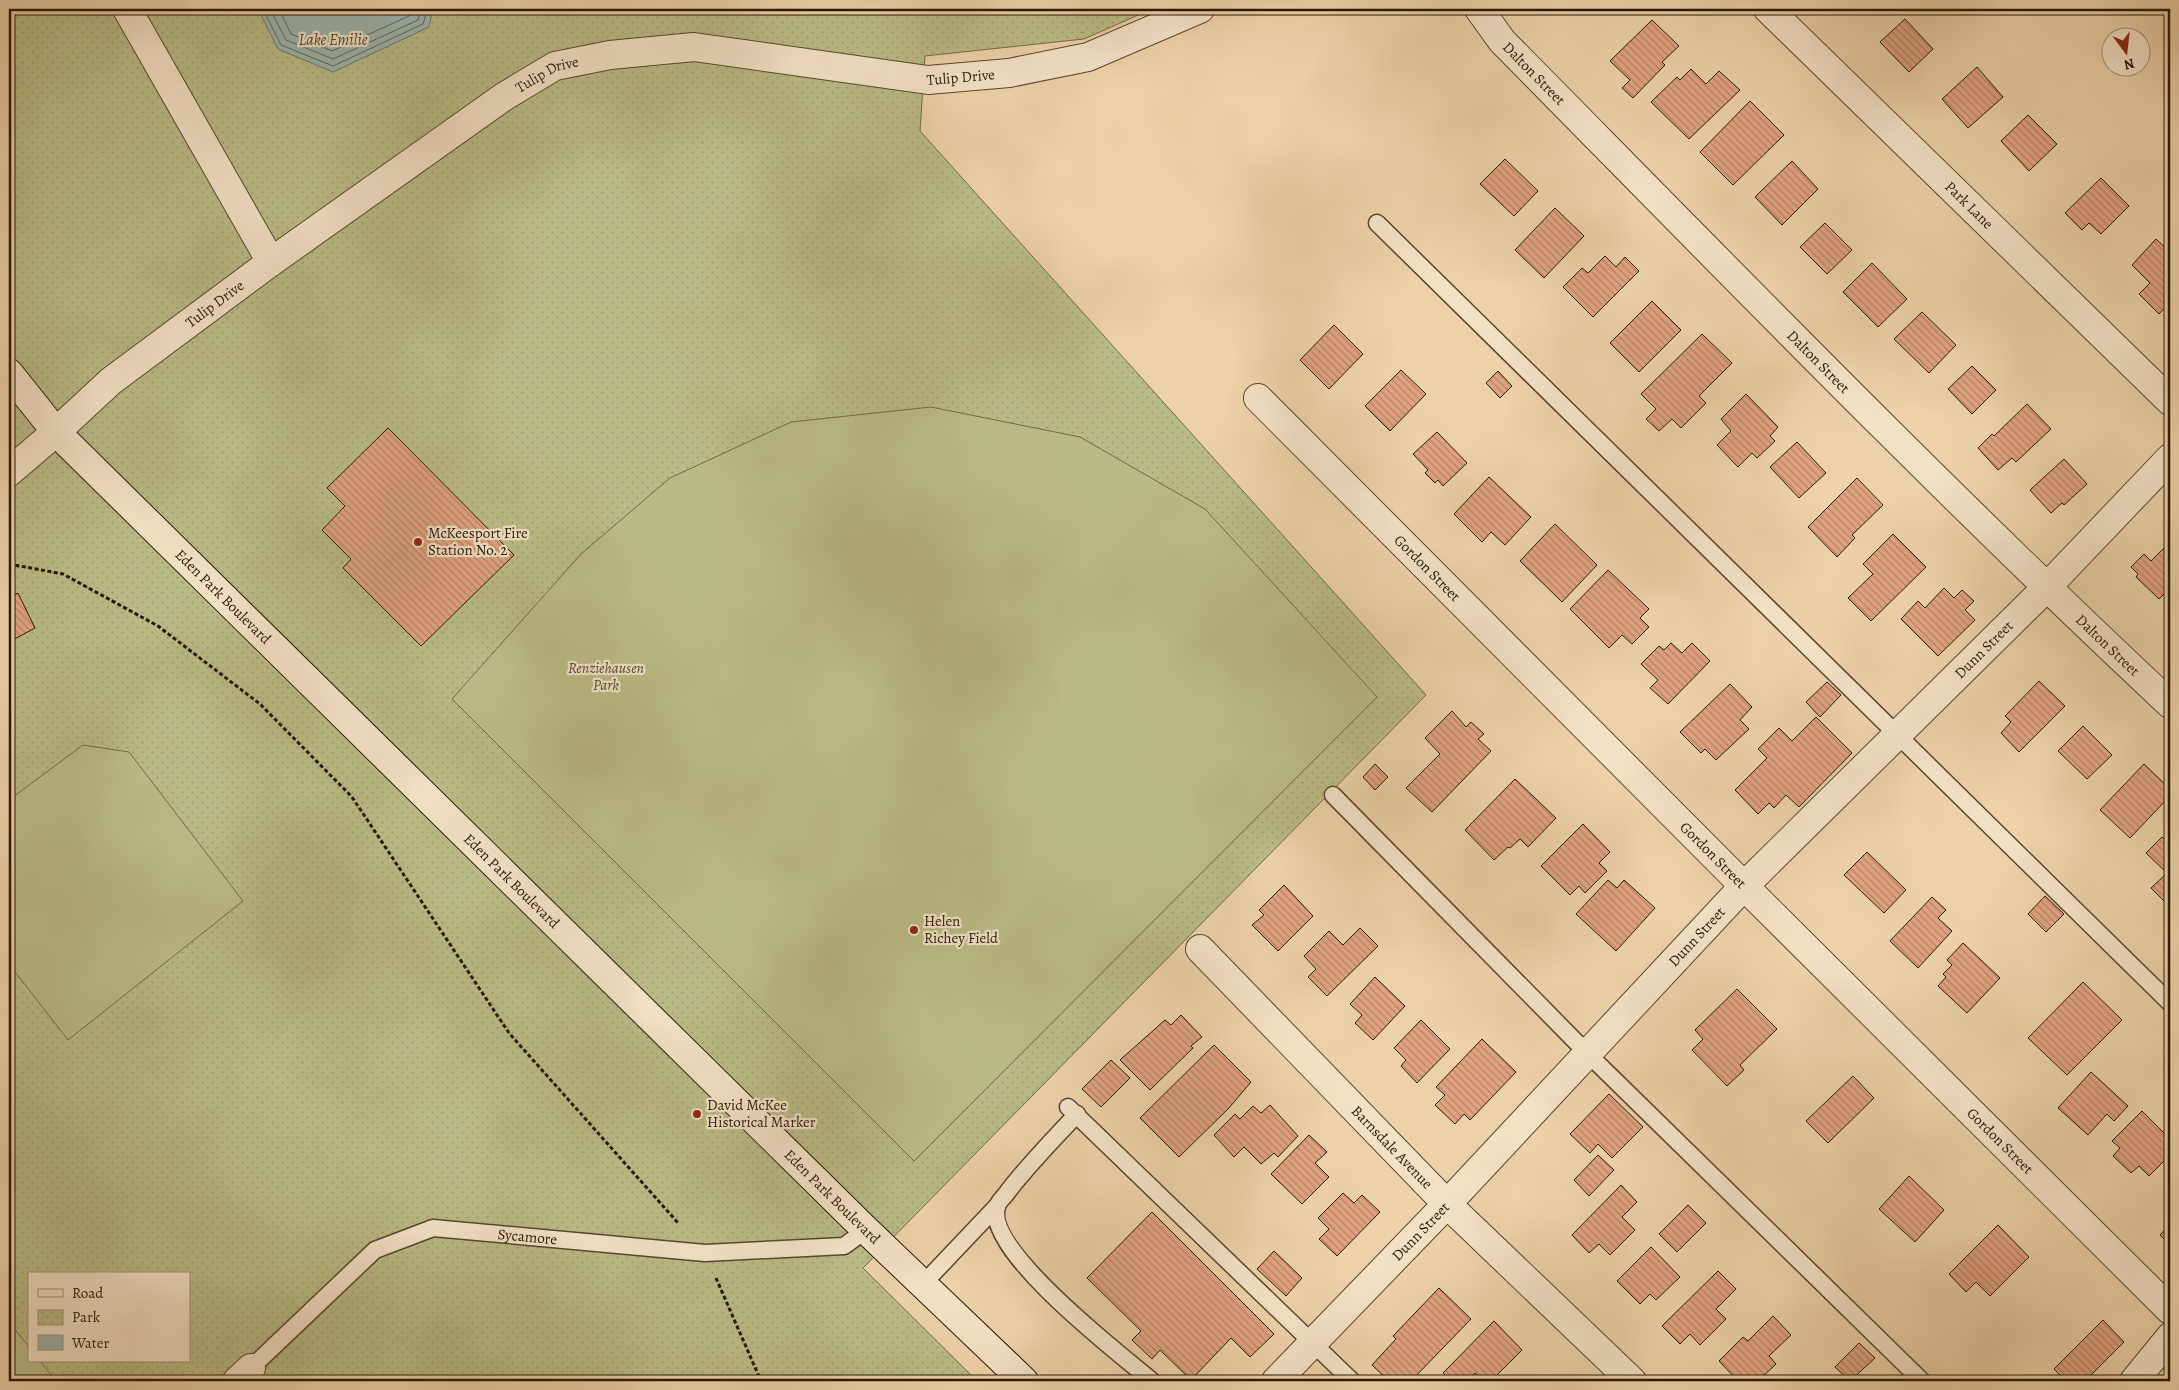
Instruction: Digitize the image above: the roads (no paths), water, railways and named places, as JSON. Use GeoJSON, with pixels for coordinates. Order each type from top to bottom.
{"type":"FeatureCollection","features":[{"type":"Feature","properties":{"kind":"street"},"geometry":{"type":"LineString","coordinates":[[127,9],[272,262]]}},
{"type":"Feature","properties":{"kind":"street","name":"Tulip Drive"},"geometry":{"type":"LineString","coordinates":[[9,472],[56,432],[111,380],[272,262],[506,96],[556,66],[610,55],[694,47],[928,80],[1009,73],[1088,57],[1200,9]]}},
{"type":"Feature","properties":{"kind":"street","name":"Dalton Street"},"geometry":{"type":"LineString","coordinates":[[1479,9],[1502,41],[2046,588],[2170,704]]}},
{"type":"Feature","properties":{"kind":"street","name":"Park Lane"},"geometry":{"type":"LineString","coordinates":[[1768,9],[2170,402]]}},
{"type":"Feature","properties":{"kind":"street","name":"Eden Park Boulevard"},"geometry":{"type":"LineString","coordinates":[[9,373],[56,432],[866,1230],[1024,1381]]}},
{"type":"Feature","properties":{"kind":"street","name":"Gordon Street"},"geometry":{"type":"LineString","coordinates":[[1258,398],[2170,1310]]}},
{"type":"Feature","properties":{"kind":"street","name":"Dunn Street"},"geometry":{"type":"LineString","coordinates":[[1276,1381],[1447,1204],[1744,886],[2046,588],[2170,458]]}},
{"type":"Feature","properties":{"kind":"street","name":"Barnsdale Avenue"},"geometry":{"type":"LineString","coordinates":[[1200,949],[1447,1204],[1632,1381]]}},
{"type":"Feature","properties":{"kind":"street"},"geometry":{"type":"LineString","coordinates":[[2134,1381],[2170,1337]]}},
{"type":"Feature","properties":{"kind":"lane"},"geometry":{"type":"LineString","coordinates":[[1377,223],[2170,1003]]}},
{"type":"Feature","properties":{"kind":"lane"},"geometry":{"type":"LineString","coordinates":[[1333,795],[1587,1053],[1922,1381]]}},
{"type":"Feature","properties":{"kind":"lane"},"geometry":{"type":"LineString","coordinates":[[923,1284],[997,1206],[1014,1182],[1073,1111],[1314,1342],[1352,1381]]}},
{"type":"Feature","properties":{"kind":"lane"},"geometry":{"type":"LineString","coordinates":[[997,1206],[996,1224],[1010,1248],[1060,1303],[1152,1381]]}},
{"type":"Feature","properties":{"kind":"lane","name":"Sycamore"},"geometry":{"type":"LineString","coordinates":[[244,1374],[375,1250],[433,1228],[705,1253],[844,1246],[866,1230]]}},
{"type":"Feature","properties":{"kind":"water","name":"Lake Emilie"},"geometry":{"type":"Polygon","coordinates":[[[258,9],[433,9],[429,27],[333,72],[278,49],[258,9]]]}},
{"type":"Feature","properties":{"kind":"place","name":"McKeesport Fire Station No. 2"},"geometry":{"type":"Point","coordinates":[418,542]}},
{"type":"Feature","properties":{"kind":"place","name":"Helen Richey Field"},"geometry":{"type":"Point","coordinates":[914,930]}},
{"type":"Feature","properties":{"kind":"place","name":"David McKee Historical Marker"},"geometry":{"type":"Point","coordinates":[697,1114]}},
{"type":"Feature","properties":{"kind":"park label","name":"Renziehausen Park"},"geometry":{"type":"Point","coordinates":[606,676]}}]}
